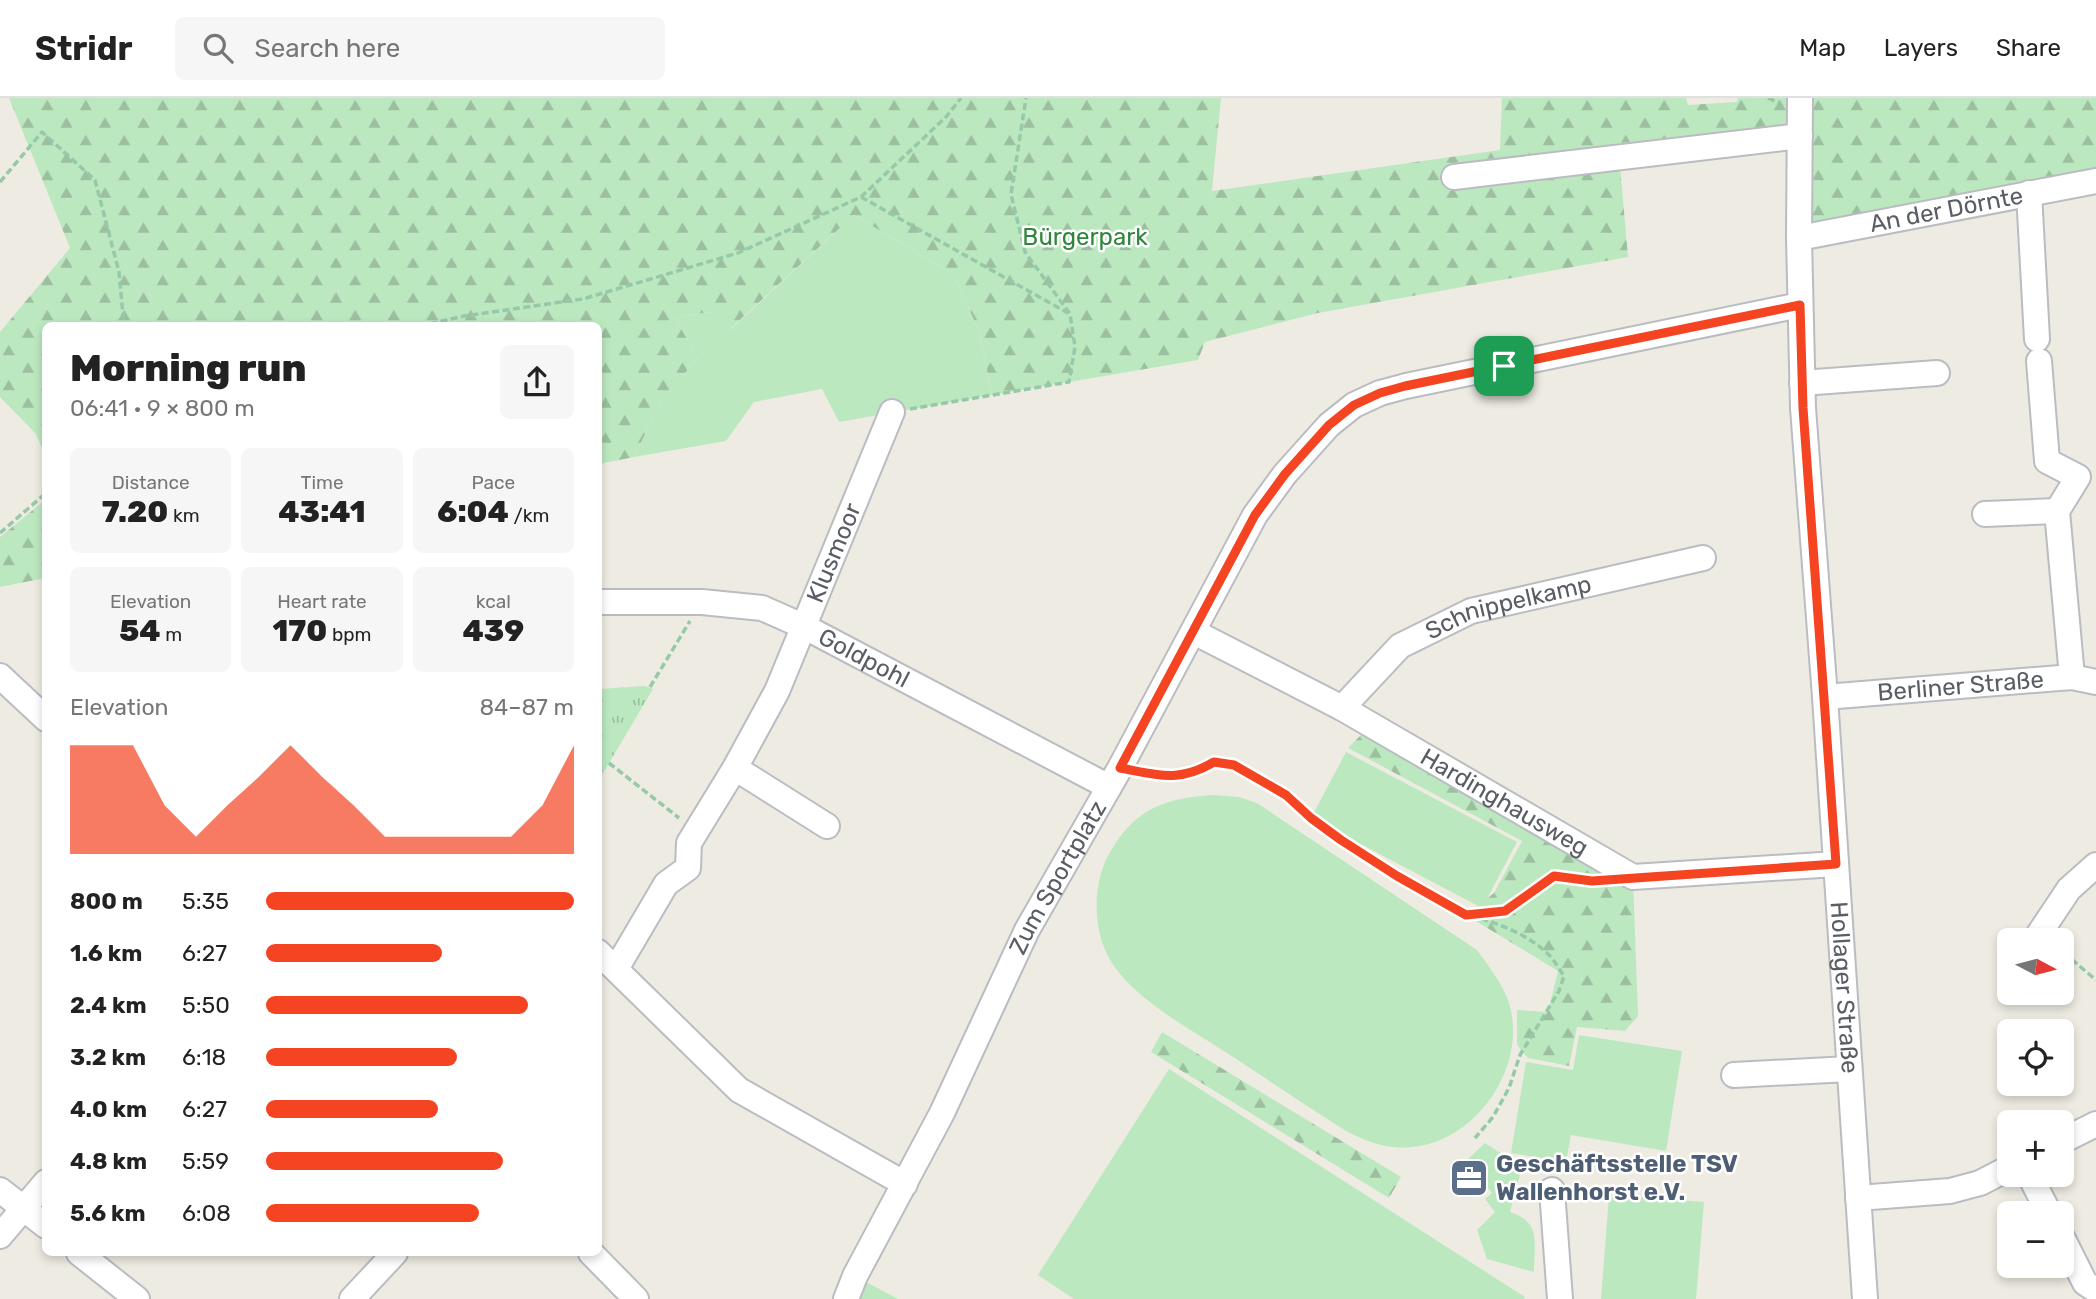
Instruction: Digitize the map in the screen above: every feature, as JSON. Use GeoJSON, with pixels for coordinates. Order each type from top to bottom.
{"type":"FeatureCollection","features":[{"type":"Feature","properties":{"kind":"street","name":"Hollager Straße"},"geometry":{"type":"LineString","coordinates":[[1800,98],[1802,383],[1865,1299]]}},
{"type":"Feature","properties":{"kind":"street"},"geometry":{"type":"LineString","coordinates":[[1454,177],[1800,136]]}},
{"type":"Feature","properties":{"kind":"street","name":"An der Dörnte"},"geometry":{"type":"LineString","coordinates":[[1799,238],[2096,181]]}},
{"type":"Feature","properties":{"kind":"street"},"geometry":{"type":"LineString","coordinates":[[2029,193],[2038,350],[2048,461],[2078,477],[2057,511],[2084,680]]}},
{"type":"Feature","properties":{"kind":"street","name":"Zum Sportplatz"},"geometry":{"type":"LineString","coordinates":[[846,1299],[855,1276],[942,1113],[1027,930],[1263,505],[1285,474],[1320,435],[1354,405],[1380,393],[1405,386],[1800,305]]}},
{"type":"Feature","properties":{"kind":"street"},"geometry":{"type":"LineString","coordinates":[[1802,383],[1937,373]]}},
{"type":"Feature","properties":{"kind":"street","name":"Klusmoor"},"geometry":{"type":"LineString","coordinates":[[607,960],[666,884],[688,868],[689,843],[735,768],[777,691],[892,412]]}},
{"type":"Feature","properties":{"kind":"street"},"geometry":{"type":"LineString","coordinates":[[1985,514],[2057,511]]}},
{"type":"Feature","properties":{"kind":"street","name":"Schnippelkamp"},"geometry":{"type":"LineString","coordinates":[[1342,708],[1400,646],[1471,611],[1703,558]]}},
{"type":"Feature","properties":{"kind":"street","name":"Goldpohl"},"geometry":{"type":"LineString","coordinates":[[602,603],[702,602],[762,608],[1114,777]]}},
{"type":"Feature","properties":{"kind":"street","name":"Hardinghausweg"},"geometry":{"type":"LineString","coordinates":[[1194,632],[1342,708],[1633,877]]}},
{"type":"Feature","properties":{"kind":"street"},"geometry":{"type":"LineString","coordinates":[[0,677],[42,715]]}},
{"type":"Feature","properties":{"kind":"street","name":"Berliner Straße"},"geometry":{"type":"LineString","coordinates":[[1825,697],[2084,680]]}},
{"type":"Feature","properties":{"kind":"street"},"geometry":{"type":"LineString","coordinates":[[735,768],[827,826]]}},
{"type":"Feature","properties":{"kind":"street"},"geometry":{"type":"LineString","coordinates":[[1633,877],[1836,864]]}},
{"type":"Feature","properties":{"kind":"street"},"geometry":{"type":"LineString","coordinates":[[2043,928],[2069,889],[2096,865]]}},
{"type":"Feature","properties":{"kind":"street"},"geometry":{"type":"LineString","coordinates":[[607,960],[739,1090],[905,1184]]}},
{"type":"Feature","properties":{"kind":"street"},"geometry":{"type":"LineString","coordinates":[[1734,1075],[1849,1069]]}},
{"type":"Feature","properties":{"kind":"street"},"geometry":{"type":"LineString","coordinates":[[2074,1135],[2096,1124]]}},
{"type":"Feature","properties":{"kind":"street"},"geometry":{"type":"LineString","coordinates":[[1858,1198],[1950,1191],[1980,1183],[1997,1174]]}},
{"type":"Feature","properties":{"kind":"street"},"geometry":{"type":"LineString","coordinates":[[0,1236],[42,1186]]}},
{"type":"Feature","properties":{"kind":"street"},"geometry":{"type":"LineString","coordinates":[[0,1189],[42,1223]]}},
{"type":"Feature","properties":{"kind":"street"},"geometry":{"type":"LineString","coordinates":[[1552,1190],[1560,1299]]}},
{"type":"Feature","properties":{"kind":"street"},"geometry":{"type":"LineString","coordinates":[[83,1256],[136,1299]]}},
{"type":"Feature","properties":{"kind":"street"},"geometry":{"type":"LineString","coordinates":[[352,1299],[392,1256]]}},
{"type":"Feature","properties":{"kind":"street"},"geometry":{"type":"LineString","coordinates":[[594,1256],[636,1299]]}},
{"type":"Feature","properties":{"kind":"street"},"geometry":{"type":"LineString","coordinates":[[2074,1261],[2085,1283],[2096,1290]]}},
{"type":"Feature","properties":{"kind":"path"},"geometry":{"type":"LineString","coordinates":[[438,322],[596,295],[738,253],[861,197],[946,117],[961,98]]}},
{"type":"Feature","properties":{"kind":"path"},"geometry":{"type":"LineString","coordinates":[[892,412],[1069,382],[1075,348],[1070,314],[1026,252],[1011,194],[1026,98]]}},
{"type":"Feature","properties":{"kind":"path"},"geometry":{"type":"LineString","coordinates":[[0,182],[42,132],[95,180],[119,272],[124,322]]}},
{"type":"Feature","properties":{"kind":"path"},"geometry":{"type":"LineString","coordinates":[[861,197],[1070,314]]}},
{"type":"Feature","properties":{"kind":"path"},"geometry":{"type":"LineString","coordinates":[[0,533],[42,496]]}},
{"type":"Feature","properties":{"kind":"path"},"geometry":{"type":"LineString","coordinates":[[650,687],[702,602]]}},
{"type":"Feature","properties":{"kind":"path"},"geometry":{"type":"LineString","coordinates":[[1114,777],[1170,777],[1196,773],[1214,762],[1234,765],[1286,795],[1311,818],[1373,861],[1466,915],[1500,923],[1548,954],[1564,976],[1559,991],[1520,1055],[1509,1088],[1493,1117],[1475,1138]]}},
{"type":"Feature","properties":{"kind":"path"},"geometry":{"type":"LineString","coordinates":[[609,763],[696,831]]}},
{"type":"Feature","properties":{"kind":"path"},"geometry":{"type":"LineString","coordinates":[[1466,915],[1505,911],[1554,876],[1592,881],[1633,877]]}},
{"type":"Feature","properties":{"kind":"path"},"geometry":{"type":"LineString","coordinates":[[2074,961],[2096,980]]}},
{"type":"Feature","properties":{"kind":"green space","name":"Bürgerpark"},"geometry":{"type":"Polygon","coordinates":[[[9,98],[1221,98],[1212,191],[1500,150],[1502,98],[1686,98],[1688,105],[1737,102],[1738,98],[2096,98],[2096,178],[1799,238],[1800,125],[1738,135],[1618,143],[1628,257],[1318,313],[1205,342],[1198,360],[992,395],[979,331],[954,275],[854,215],[730,329],[709,312],[675,318],[698,358],[661,401],[634,457],[602,463],[602,322],[42,322],[42,449],[36,434],[0,397],[0,332],[70,248],[9,98]]]}},
{"type":"Feature","properties":{"kind":"green space"},"geometry":{"type":"Polygon","coordinates":[[[854,215],[954,275],[979,331],[992,395],[839,422],[822,389],[754,402],[726,441],[634,457],[661,401],[698,358],[675,318],[709,312],[731,329],[854,215]]]}},
{"type":"Feature","properties":{"kind":"green space"},"geometry":{"type":"Polygon","coordinates":[[[42,502],[42,579],[0,587],[0,537],[42,502]]]}},
{"type":"Feature","properties":{"kind":"green space"},"geometry":{"type":"Polygon","coordinates":[[[645,686],[653,689],[602,775],[602,689],[645,686]]]}},
{"type":"Feature","properties":{"kind":"green space"},"geometry":{"type":"Polygon","coordinates":[[[1371,725],[1633,877],[1638,1016],[1625,1031],[1577,1027],[1569,1066],[1528,1058],[1517,1045],[1517,1010],[1548,1012],[1558,971],[1466,915],[1494,893],[1522,841],[1348,748],[1371,725]]]}},
{"type":"Feature","properties":{"kind":"green space"},"geometry":{"type":"Polygon","coordinates":[[[1346,752],[1517,842],[1482,908],[1311,818],[1346,752]]]}},
{"type":"Feature","properties":{"kind":"green space"},"geometry":{"type":"Polygon","coordinates":[[[1212,795],[1239,797],[1257,803],[1477,950],[1508,1000],[1513,1024],[1512,1049],[1505,1073],[1493,1095],[1477,1114],[1458,1130],[1437,1142],[1404,1148],[1370,1142],[1354,1135],[1162,1011],[1129,984],[1116,969],[1102,943],[1097,918],[1097,892],[1108,856],[1127,828],[1150,810],[1178,799],[1212,795]]]}},
{"type":"Feature","properties":{"kind":"green space"},"geometry":{"type":"Polygon","coordinates":[[[1162,1032],[1401,1177],[1389,1198],[1151,1052],[1162,1032]]]}},
{"type":"Feature","properties":{"kind":"green space"},"geometry":{"type":"Polygon","coordinates":[[[1579,1035],[1682,1051],[1666,1151],[1571,1135],[1566,1162],[1511,1153],[1526,1062],[1573,1070],[1579,1035]]]}},
{"type":"Feature","properties":{"kind":"green space"},"geometry":{"type":"Polygon","coordinates":[[[1169,1069],[1525,1297],[1524,1299],[1074,1299],[1038,1275],[1169,1069]]]}},
{"type":"Feature","properties":{"kind":"green space"},"geometry":{"type":"Polygon","coordinates":[[[1485,1143],[1522,1167],[1510,1212],[1520,1216],[1532,1228],[1535,1243],[1534,1272],[1487,1259],[1477,1230],[1495,1212],[1485,1199],[1492,1193],[1466,1161],[1485,1143]]]}},
{"type":"Feature","properties":{"kind":"green space"},"geometry":{"type":"Polygon","coordinates":[[[1609,1195],[1704,1202],[1696,1299],[1601,1299],[1609,1195]]]}},
{"type":"Feature","properties":{"kind":"green space"},"geometry":{"type":"Polygon","coordinates":[[[855,1276],[898,1299],[846,1299],[855,1276]]]}},
{"type":"Feature","properties":{"kind":"place","name":"Geschäftsstelle TSV Wallenhorst e.V."},"geometry":{"type":"Point","coordinates":[1469,1178]}},
{"type":"Feature","properties":{"kind":"route"},"geometry":{"type":"LineString","coordinates":[[1800,305],[1803,408],[1836,864],[1592,881],[1554,876],[1505,911],[1466,915],[1373,861],[1311,818],[1286,795],[1250,777],[1234,765],[1214,762],[1196,773],[1170,777],[1120,768],[1255,515],[1285,474],[1329,425],[1354,405],[1380,393],[1504,366],[1800,305]]}}]}
